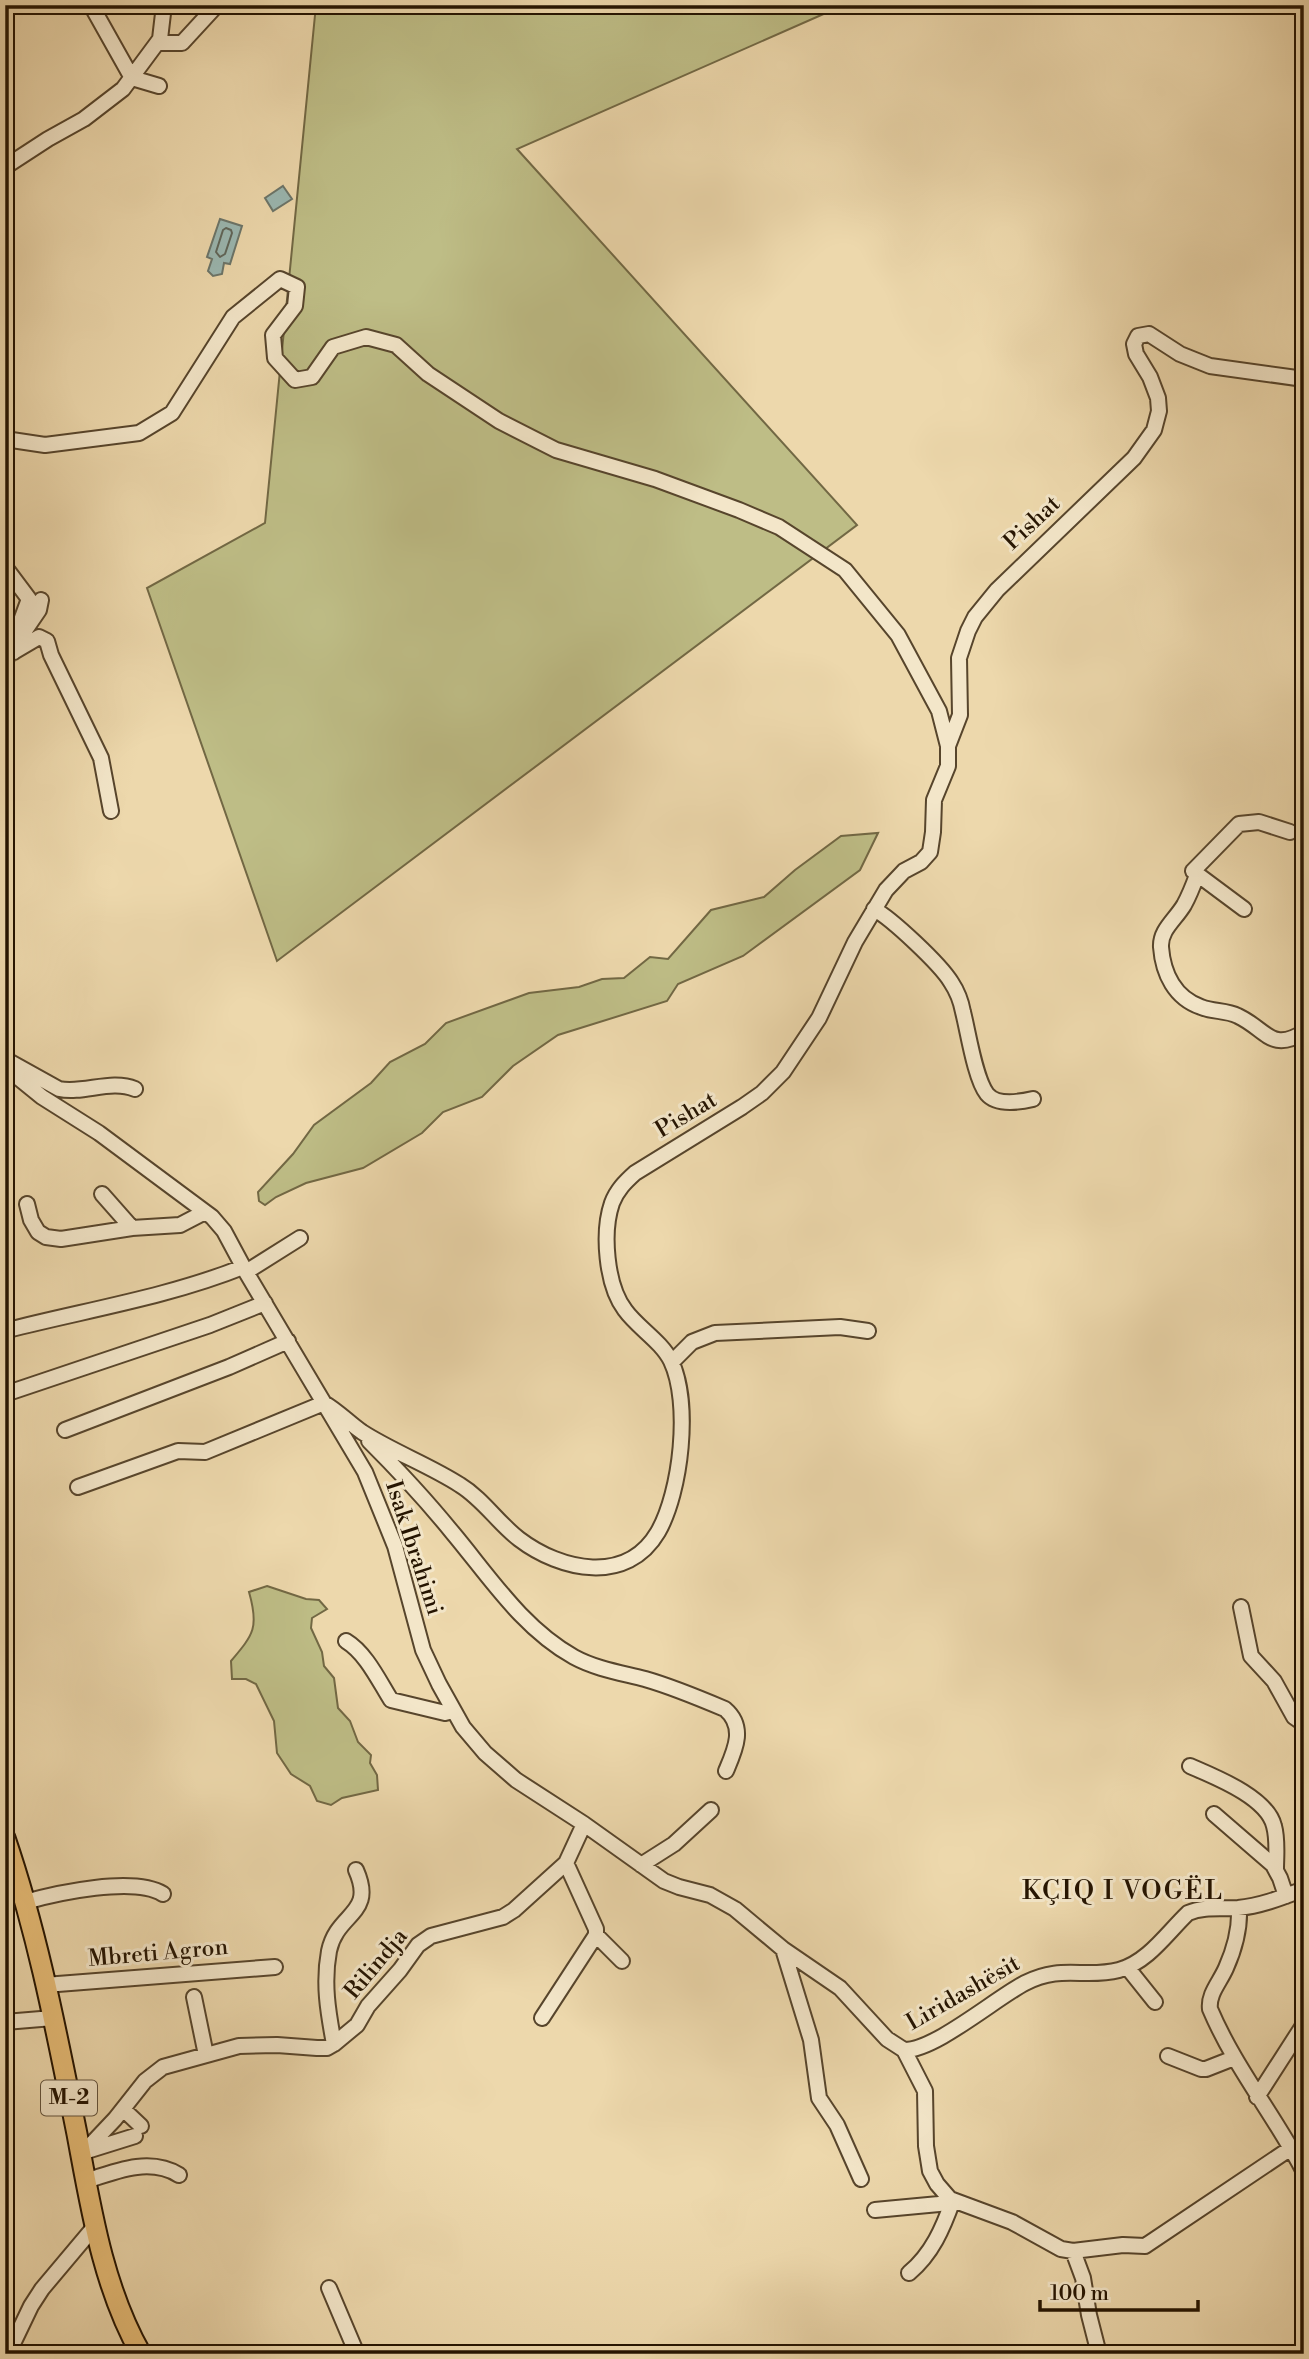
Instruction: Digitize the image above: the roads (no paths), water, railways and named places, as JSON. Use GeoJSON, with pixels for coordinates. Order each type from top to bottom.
{"type":"FeatureCollection","features":[{"type":"Feature","properties":{"kind":"main road","name":"M-2"},"geometry":{"type":"LineString","coordinates":[[5,1838],[52,2013],[84,2153],[86,2181],[95,2226],[121,2311],[141,2354]]}},
{"type":"Feature","properties":{"kind":"street"},"geometry":{"type":"LineString","coordinates":[[91,5],[132,78],[159,86]]}},
{"type":"Feature","properties":{"kind":"street"},"geometry":{"type":"LineString","coordinates":[[5,167],[85,119],[123,89],[158,43],[164,5]]}},
{"type":"Feature","properties":{"kind":"street"},"geometry":{"type":"LineString","coordinates":[[158,43],[182,43],[217,5]]}},
{"type":"Feature","properties":{"kind":"street"},"geometry":{"type":"LineString","coordinates":[[5,439],[45,445],[139,433],[172,413],[233,317],[280,279],[297,287],[295,306],[273,335],[275,358],[295,380],[312,377],[333,347],[366,337],[396,345],[428,374],[522,433],[556,450],[655,479],[739,510],[779,527],[845,570],[898,635],[939,711],[948,747]]}},
{"type":"Feature","properties":{"kind":"street","name":"Pishat"},"geometry":{"type":"LineString","coordinates":[[324,1403],[362,1432],[462,1486],[503,1526],[539,1552],[580,1567],[607,1567],[631,1560],[652,1542],[665,1516],[675,1484],[680,1412],[677,1377],[672,1362],[626,1312],[614,1291],[608,1257],[610,1213],[618,1191],[635,1173],[762,1093],[783,1072],[819,1018],[874,909],[895,879],[921,862],[930,852],[934,800],[948,766],[948,747],[960,715],[959,658],[975,617],[1009,577],[1134,458],[1154,430],[1159,411],[1158,398],[1150,377],[1136,354],[1134,344],[1138,336],[1149,334],[1180,354],[1210,366],[1304,380]]}},
{"type":"Feature","properties":{"kind":"street"},"geometry":{"type":"LineString","coordinates":[[5,567],[29,599],[10,654]]}},
{"type":"Feature","properties":{"kind":"street"},"geometry":{"type":"LineString","coordinates":[[10,654],[39,610],[41,600]]}},
{"type":"Feature","properties":{"kind":"street"},"geometry":{"type":"LineString","coordinates":[[10,654],[39,638],[47,641],[51,655],[101,758],[111,811]]}},
{"type":"Feature","properties":{"kind":"street"},"geometry":{"type":"LineString","coordinates":[[1244,909],[1193,871],[1239,824],[1259,822],[1290,832]]}},
{"type":"Feature","properties":{"kind":"street"},"geometry":{"type":"LineString","coordinates":[[1197,876],[1184,906],[1163,934],[1161,944],[1164,967],[1174,988],[1193,1004],[1236,1015],[1277,1042],[1288,1041],[1304,1032]]}},
{"type":"Feature","properties":{"kind":"street"},"geometry":{"type":"LineString","coordinates":[[874,909],[904,933],[951,982],[963,1009],[976,1065],[986,1093],[997,1100],[1033,1099]]}},
{"type":"Feature","properties":{"kind":"street"},"geometry":{"type":"LineString","coordinates":[[5,1059],[59,1089],[68,1091],[122,1085],[135,1088]]}},
{"type":"Feature","properties":{"kind":"street","name":"Isak Ibrahimi"},"geometry":{"type":"LineString","coordinates":[[5,1067],[42,1097],[99,1133],[219,1223],[356,1454],[395,1546],[424,1650],[453,1711],[470,1737],[496,1765],[664,1881],[710,1895],[723,1902],[783,1949],[840,1988],[887,2039],[904,2050]]}},
{"type":"Feature","properties":{"kind":"street"},"geometry":{"type":"LineString","coordinates":[[102,1194],[132,1228]]}},
{"type":"Feature","properties":{"kind":"street"},"geometry":{"type":"LineString","coordinates":[[27,1204],[34,1228],[46,1237],[68,1239],[132,1228],[180,1225],[205,1212]]}},
{"type":"Feature","properties":{"kind":"street"},"geometry":{"type":"LineString","coordinates":[[8,1330],[244,1269],[300,1238]]}},
{"type":"Feature","properties":{"kind":"street"},"geometry":{"type":"LineString","coordinates":[[5,1394],[210,1325],[265,1303]]}},
{"type":"Feature","properties":{"kind":"street"},"geometry":{"type":"LineString","coordinates":[[672,1362],[692,1342],[715,1332],[840,1327],[868,1331]]}},
{"type":"Feature","properties":{"kind":"street"},"geometry":{"type":"LineString","coordinates":[[65,1430],[229,1367],[288,1341]]}},
{"type":"Feature","properties":{"kind":"street"},"geometry":{"type":"LineString","coordinates":[[78,1487],[178,1451],[205,1452],[324,1403]]}},
{"type":"Feature","properties":{"kind":"street","name":"Pishat"},"geometry":{"type":"LineString","coordinates":[[362,1432],[413,1486],[513,1606],[557,1646],[596,1666],[684,1691],[730,1713],[738,1730],[738,1738],[726,1771]]}},
{"type":"Feature","properties":{"kind":"street"},"geometry":{"type":"LineString","coordinates":[[1241,1607],[1249,1652],[1274,1681],[1289,1710],[1304,1724]]}},
{"type":"Feature","properties":{"kind":"street"},"geometry":{"type":"LineString","coordinates":[[346,1641],[365,1659],[391,1700],[445,1713],[453,1711]]}},
{"type":"Feature","properties":{"kind":"street"},"geometry":{"type":"LineString","coordinates":[[1190,1766],[1251,1797],[1270,1816],[1275,1833],[1276,1870],[1286,1896]]}},
{"type":"Feature","properties":{"kind":"street"},"geometry":{"type":"LineString","coordinates":[[641,1865],[674,1844],[711,1810]]}},
{"type":"Feature","properties":{"kind":"street"},"geometry":{"type":"LineString","coordinates":[[1214,1814],[1276,1870]]}},
{"type":"Feature","properties":{"kind":"street","name":"Rilindja"},"geometry":{"type":"LineString","coordinates":[[356,1870],[362,1888],[361,1902],[338,1929],[329,1952],[326,2002],[334,2044],[351,2031],[368,2006],[424,1940],[446,1931],[503,1917],[566,1863],[584,1824]]}},
{"type":"Feature","properties":{"kind":"street"},"geometry":{"type":"LineString","coordinates":[[542,2018],[596,1935],[596,1928],[566,1863]]}},
{"type":"Feature","properties":{"kind":"street"},"geometry":{"type":"LineString","coordinates":[[24,1902],[76,1891],[135,1885],[163,1894]]}},
{"type":"Feature","properties":{"kind":"street","name":"Liridashësit"},"geometry":{"type":"LineString","coordinates":[[904,2050],[920,2047],[954,2029],[1023,1984],[1051,1972],[1107,1972],[1127,1967],[1152,1950],[1188,1913],[1202,1908],[1239,1908],[1304,1889]]}},
{"type":"Feature","properties":{"kind":"street"},"geometry":{"type":"LineString","coordinates":[[1239,1908],[1232,1953],[1209,2003],[1234,2058],[1304,2172]]}},
{"type":"Feature","properties":{"kind":"street"},"geometry":{"type":"LineString","coordinates":[[596,1935],[622,1961]]}},
{"type":"Feature","properties":{"kind":"street"},"geometry":{"type":"LineString","coordinates":[[783,1949],[811,2040],[819,2098],[837,2125],[861,2179]]}},
{"type":"Feature","properties":{"kind":"street","name":"Mbreti Agron"},"geometry":{"type":"LineString","coordinates":[[45,1985],[275,1967]]}},
{"type":"Feature","properties":{"kind":"street"},"geometry":{"type":"LineString","coordinates":[[1127,1967],[1155,2002]]}},
{"type":"Feature","properties":{"kind":"street"},"geometry":{"type":"LineString","coordinates":[[194,1997],[206,2054]]}},
{"type":"Feature","properties":{"kind":"street"},"geometry":{"type":"LineString","coordinates":[[5,2015],[52,2013]]}},
{"type":"Feature","properties":{"kind":"street"},"geometry":{"type":"LineString","coordinates":[[5,2022],[52,2013]]}},
{"type":"Feature","properties":{"kind":"street"},"geometry":{"type":"LineString","coordinates":[[1257,2097],[1304,2024]]}},
{"type":"Feature","properties":{"kind":"street"},"geometry":{"type":"LineString","coordinates":[[84,2153],[155,2072],[163,2067],[206,2054],[257,2044],[327,2048],[334,2044]]}},
{"type":"Feature","properties":{"kind":"street"},"geometry":{"type":"LineString","coordinates":[[904,2050],[925,2091],[926,2146],[930,2171],[937,2184],[953,2200],[1012,2222],[1061,2249],[1073,2251],[1123,2245],[1145,2246],[1291,2148]]}},
{"type":"Feature","properties":{"kind":"street"},"geometry":{"type":"LineString","coordinates":[[1168,2056],[1201,2069],[1234,2058]]}},
{"type":"Feature","properties":{"kind":"street"},"geometry":{"type":"LineString","coordinates":[[84,2153],[138,2131],[123,2109]]}},
{"type":"Feature","properties":{"kind":"street"},"geometry":{"type":"LineString","coordinates":[[86,2181],[147,2165],[160,2166],[179,2175]]}},
{"type":"Feature","properties":{"kind":"street"},"geometry":{"type":"LineString","coordinates":[[875,2210],[939,2204],[953,2200]]}},
{"type":"Feature","properties":{"kind":"street"},"geometry":{"type":"LineString","coordinates":[[909,2273],[934,2244],[953,2200]]}},
{"type":"Feature","properties":{"kind":"street"},"geometry":{"type":"LineString","coordinates":[[8,2354],[42,2289],[95,2226]]}},
{"type":"Feature","properties":{"kind":"street"},"geometry":{"type":"LineString","coordinates":[[1073,2251],[1083,2278],[1099,2354]]}},
{"type":"Feature","properties":{"kind":"street"},"geometry":{"type":"LineString","coordinates":[[329,2288],[357,2354]]}},
{"type":"Feature","properties":{"kind":"water"},"geometry":{"type":"Polygon","coordinates":[[[283,186],[292,199],[273,211],[265,198],[283,186]]]}},
{"type":"Feature","properties":{"kind":"water"},"geometry":{"type":"Polygon","coordinates":[[[220,219],[242,226],[230,264],[224,263],[222,274],[213,276],[208,271],[212,259],[207,257],[220,219]]]}},
{"type":"Feature","properties":{"kind":"district","name":"KÇIQ I VOGËL"},"geometry":{"type":"Point","coordinates":[1123,1891]}}]}
